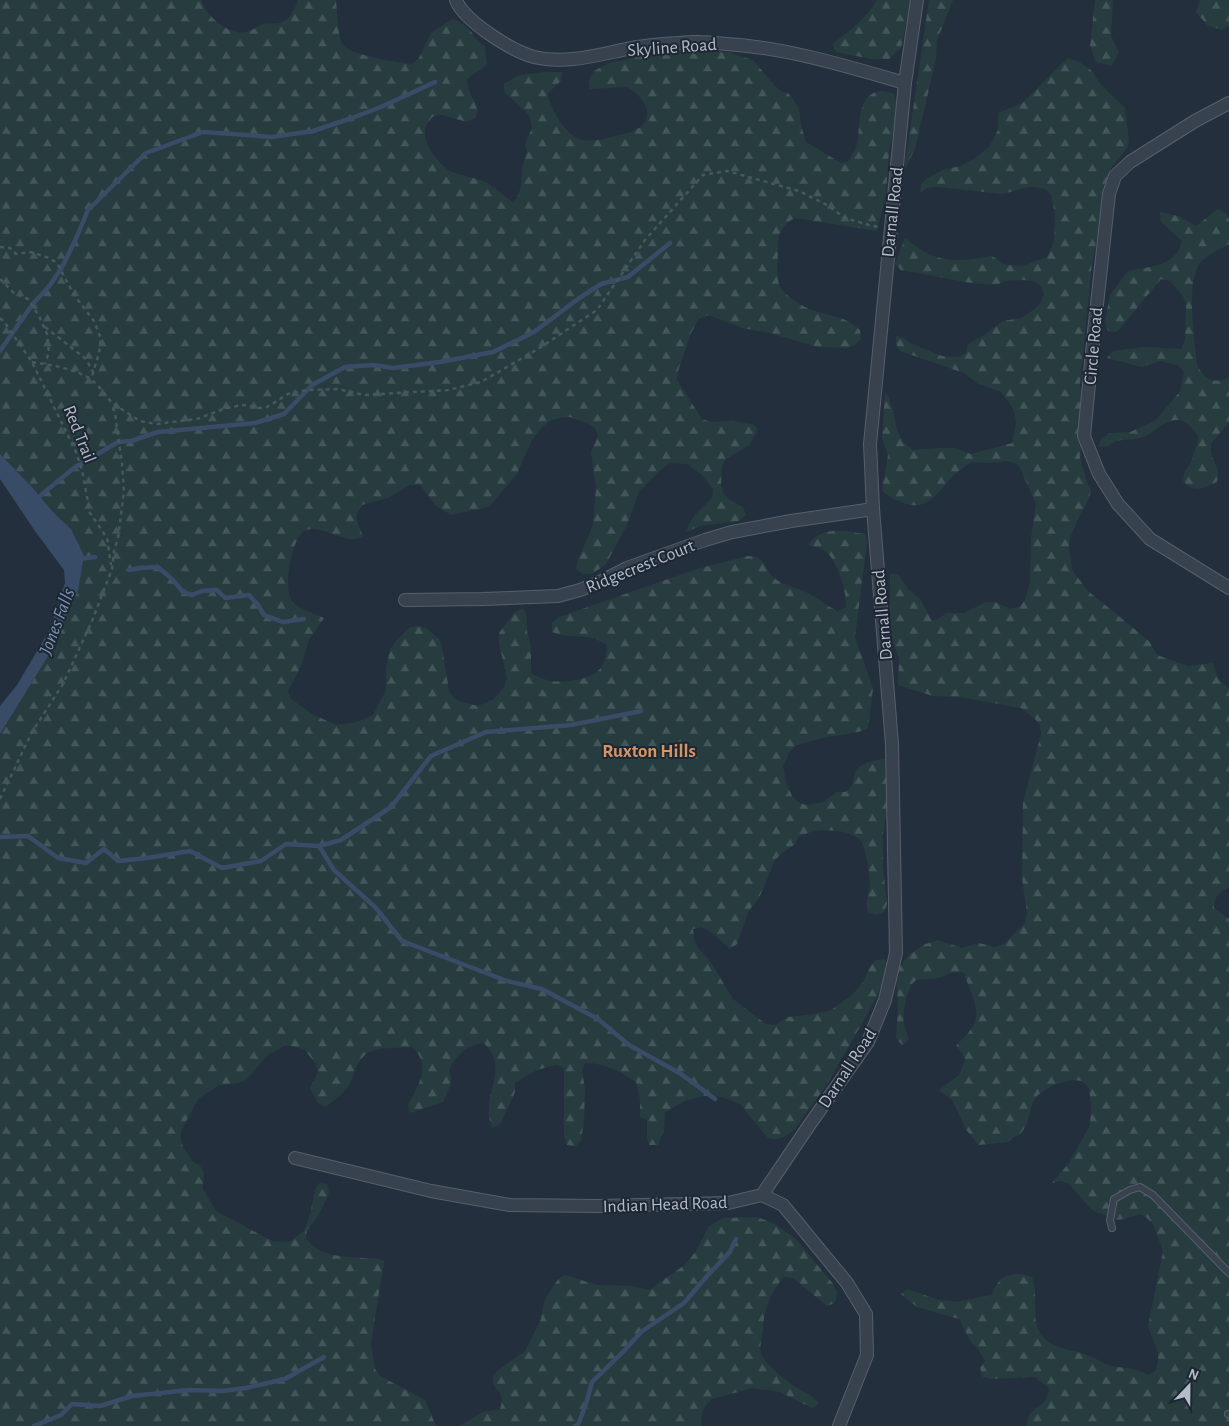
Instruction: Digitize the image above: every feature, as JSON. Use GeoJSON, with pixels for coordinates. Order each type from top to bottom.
{"type":"FeatureCollection","features":[{"type":"Feature","properties":{"kind":"street","name":"Skyline Road"},"geometry":{"type":"LineString","coordinates":[[456,0],[458,6],[467,16],[483,29],[516,50],[534,57],[553,60],[573,59],[660,44],[698,42],[730,44],[761,47],[833,63],[905,83]]}},
{"type":"Feature","properties":{"kind":"street","name":"Darnall Road"},"geometry":{"type":"LineString","coordinates":[[762,1195],[868,1042],[885,1000],[896,953],[892,744],[873,509],[870,444],[905,83],[917,0]]}},
{"type":"Feature","properties":{"kind":"street","name":"Circle Road"},"geometry":{"type":"LineString","coordinates":[[1229,103],[1195,120],[1130,162],[1115,176],[1109,194],[1084,436],[1100,474],[1118,504],[1150,539],[1229,588]]}},
{"type":"Feature","properties":{"kind":"street","name":"Ridgecrest Court"},"geometry":{"type":"LineString","coordinates":[[405,600],[558,596],[600,582],[627,568],[732,532],[873,509]]}},
{"type":"Feature","properties":{"kind":"street","name":"Indian Head Road"},"geometry":{"type":"LineString","coordinates":[[295,1158],[431,1191],[510,1205],[598,1206],[728,1203],[762,1195]]}},
{"type":"Feature","properties":{"kind":"street"},"geometry":{"type":"LineString","coordinates":[[762,1195],[783,1205],[847,1283],[866,1314],[867,1355],[839,1426]]}},
{"type":"Feature","properties":{"kind":"lane"},"geometry":{"type":"LineString","coordinates":[[1112,1228],[1110,1220],[1114,1199],[1140,1187],[1154,1195],[1229,1273]]}},
{"type":"Feature","properties":{"kind":"path"},"geometry":{"type":"LineString","coordinates":[[32,362],[61,367],[90,379],[112,403],[140,421],[156,424],[197,419],[226,408],[243,405],[259,408],[267,407],[288,394],[307,390],[338,389],[364,394],[448,390],[481,382],[538,349],[597,310],[646,240],[703,176],[727,171],[800,191],[827,205],[845,218],[869,225],[890,228]]}},
{"type":"Feature","properties":{"kind":"path"},"geometry":{"type":"LineString","coordinates":[[0,247],[10,248],[16,254],[31,252],[49,258],[56,263],[74,295],[94,321],[101,339],[99,353],[90,379]]}},
{"type":"Feature","properties":{"kind":"path"},"geometry":{"type":"LineString","coordinates":[[0,279],[14,293],[28,299],[39,316],[47,334],[49,352],[45,364]]}},
{"type":"Feature","properties":{"kind":"path","name":"Red Trail"},"geometry":{"type":"LineString","coordinates":[[0,318],[6,323],[32,362],[76,452],[82,470],[90,513],[107,538],[112,569]]}},
{"type":"Feature","properties":{"kind":"path"},"geometry":{"type":"LineString","coordinates":[[43,326],[86,359],[93,372]]}},
{"type":"Feature","properties":{"kind":"path"},"geometry":{"type":"LineString","coordinates":[[0,800],[32,732],[63,684],[92,621],[112,569],[124,491],[122,464],[112,403]]}},
{"type":"Feature","properties":{"kind":"green space"},"geometry":{"type":"Polygon","coordinates":[[[0,0],[201,0],[207,12],[213,18],[225,28],[239,32],[248,31],[263,24],[283,22],[292,14],[298,0],[336,0],[340,35],[342,43],[346,48],[374,58],[412,64],[419,58],[431,33],[452,19],[468,28],[485,47],[487,65],[467,80],[468,88],[478,111],[475,118],[467,122],[442,115],[434,116],[426,127],[425,137],[434,155],[447,169],[485,182],[513,203],[518,196],[521,186],[522,168],[527,152],[525,144],[532,128],[530,118],[525,111],[504,92],[504,84],[519,75],[562,72],[561,81],[548,93],[554,112],[562,125],[572,135],[582,140],[598,140],[631,132],[641,127],[646,120],[647,112],[641,98],[627,87],[590,89],[589,80],[594,71],[609,63],[685,47],[727,52],[753,60],[774,85],[781,91],[789,94],[799,108],[806,142],[841,163],[849,161],[856,147],[860,115],[863,105],[869,96],[882,91],[894,94],[898,110],[889,151],[886,194],[877,231],[795,218],[790,220],[781,230],[778,239],[777,266],[779,284],[784,292],[805,307],[850,322],[860,330],[861,339],[855,345],[847,348],[818,347],[770,333],[742,328],[708,315],[699,319],[691,333],[678,371],[677,380],[702,419],[711,422],[732,421],[753,424],[758,430],[749,445],[726,459],[722,466],[721,484],[723,492],[728,499],[743,507],[746,515],[739,521],[701,526],[685,532],[694,516],[712,498],[713,489],[701,474],[687,464],[670,463],[639,492],[627,525],[606,564],[592,574],[583,574],[576,569],[593,525],[596,487],[591,452],[598,436],[595,428],[569,417],[550,421],[542,427],[532,440],[517,474],[489,507],[451,515],[436,506],[420,485],[410,485],[388,498],[362,505],[357,513],[357,517],[363,536],[349,539],[314,529],[303,532],[295,546],[289,567],[288,588],[290,596],[299,607],[324,618],[309,640],[301,666],[288,691],[291,699],[312,714],[336,725],[357,722],[373,715],[386,690],[386,668],[390,650],[409,628],[417,626],[426,628],[439,639],[449,691],[454,698],[461,702],[478,706],[494,699],[504,687],[507,678],[499,643],[499,633],[515,612],[523,608],[527,617],[527,632],[531,646],[532,674],[552,681],[573,681],[593,675],[602,667],[607,646],[601,641],[588,637],[552,632],[552,623],[559,617],[697,569],[748,556],[761,560],[777,580],[806,592],[838,611],[846,607],[846,601],[838,570],[826,552],[808,545],[820,534],[834,531],[865,534],[867,542],[855,637],[873,689],[867,729],[797,745],[790,751],[783,766],[786,782],[792,796],[798,802],[806,805],[823,802],[837,792],[845,792],[852,784],[856,771],[862,765],[890,758],[891,783],[883,834],[883,867],[887,904],[884,912],[877,915],[868,912],[867,900],[870,878],[866,854],[861,841],[857,837],[846,833],[815,831],[798,837],[795,844],[775,860],[759,898],[748,912],[737,944],[730,949],[710,931],[701,927],[693,929],[694,939],[698,948],[710,961],[733,999],[766,1024],[775,1025],[788,1017],[831,1010],[852,995],[863,982],[870,966],[876,960],[884,959],[889,965],[877,997],[826,1086],[794,1130],[786,1136],[777,1139],[768,1138],[740,1104],[722,1097],[704,1096],[687,1100],[665,1112],[664,1130],[658,1145],[649,1145],[647,1120],[640,1117],[640,1099],[636,1082],[618,1071],[592,1063],[585,1063],[582,1071],[585,1088],[584,1122],[581,1140],[576,1146],[567,1145],[564,1137],[564,1068],[556,1065],[537,1070],[515,1083],[515,1092],[501,1123],[493,1128],[489,1117],[489,1105],[495,1062],[491,1052],[482,1042],[465,1049],[453,1062],[449,1070],[450,1086],[443,1102],[410,1113],[408,1104],[422,1075],[421,1061],[412,1047],[381,1049],[366,1054],[359,1062],[346,1089],[325,1107],[318,1103],[310,1088],[318,1072],[315,1063],[304,1049],[286,1045],[269,1054],[246,1080],[219,1085],[198,1099],[181,1131],[183,1147],[192,1161],[200,1166],[204,1172],[203,1189],[216,1211],[272,1241],[289,1242],[304,1231],[310,1215],[315,1190],[319,1183],[327,1184],[329,1192],[326,1200],[318,1216],[307,1230],[306,1238],[312,1245],[325,1253],[384,1261],[371,1344],[375,1369],[380,1376],[425,1400],[436,1426],[0,1426],[0,734],[47,658],[78,590],[71,529],[0,454],[0,0]]]}},
{"type":"Feature","properties":{"kind":"green space"},"geometry":{"type":"Polygon","coordinates":[[[877,0],[911,0],[901,48],[889,59],[871,59],[836,52],[832,44],[863,19],[877,0]]]}},
{"type":"Feature","properties":{"kind":"green space"},"geometry":{"type":"Polygon","coordinates":[[[929,0],[953,0],[937,40],[936,59],[915,149],[904,171],[929,0]]]}},
{"type":"Feature","properties":{"kind":"green space"},"geometry":{"type":"Polygon","coordinates":[[[1095,0],[1113,0],[1111,36],[1119,52],[1111,66],[1096,62],[1090,46],[1095,0]]]}},
{"type":"Feature","properties":{"kind":"green space"},"geometry":{"type":"Polygon","coordinates":[[[1200,0],[1229,0],[1229,26],[1222,30],[1207,25],[1196,12],[1200,0]]]}},
{"type":"Feature","properties":{"kind":"green space"},"geometry":{"type":"Polygon","coordinates":[[[1068,58],[1078,61],[1092,71],[1101,85],[1125,108],[1129,140],[1127,148],[1111,168],[1092,263],[1080,385],[1084,412],[1080,458],[1087,483],[1091,490],[1089,499],[1070,537],[1072,570],[1088,591],[1149,641],[1157,655],[1188,666],[1213,663],[1218,678],[1229,689],[1229,887],[1218,895],[1214,908],[1229,919],[1229,1426],[1026,1426],[1030,1414],[1046,1399],[1049,1388],[1035,1377],[991,1379],[983,1377],[980,1368],[985,1361],[971,1342],[959,1319],[917,1307],[901,1294],[907,1289],[939,1300],[956,1302],[991,1295],[1003,1278],[1023,1274],[1032,1277],[1035,1290],[1037,1325],[1039,1331],[1048,1342],[1090,1356],[1111,1366],[1132,1369],[1149,1375],[1156,1370],[1158,1352],[1148,1327],[1163,1251],[1153,1224],[1140,1214],[1116,1220],[1092,1210],[1068,1183],[1060,1181],[1052,1183],[1069,1163],[1090,1125],[1089,1088],[1082,1081],[1072,1080],[1053,1085],[1038,1095],[1033,1102],[1026,1126],[1021,1133],[1007,1142],[979,1145],[967,1131],[952,1100],[939,1090],[959,1075],[965,1060],[962,1052],[956,1046],[975,1022],[976,1008],[964,973],[953,972],[938,978],[915,981],[907,995],[904,1015],[904,1025],[909,1040],[902,1045],[896,1038],[898,1004],[896,977],[898,969],[909,955],[923,945],[938,940],[962,948],[979,943],[995,947],[1004,944],[1025,923],[1027,913],[1022,878],[1023,802],[1041,734],[1040,725],[1021,708],[959,697],[933,696],[898,685],[899,658],[893,642],[890,625],[890,574],[898,574],[908,589],[921,600],[932,621],[946,613],[964,613],[986,602],[995,602],[1010,609],[1019,607],[1025,600],[1030,582],[1031,539],[1036,504],[1021,470],[1017,464],[1008,461],[991,463],[971,462],[955,474],[926,503],[911,505],[888,496],[882,490],[888,455],[882,438],[885,391],[889,398],[899,433],[906,444],[913,450],[955,448],[971,454],[1012,443],[1016,424],[1015,415],[1012,407],[1001,392],[978,384],[964,373],[900,351],[896,344],[896,336],[942,356],[959,357],[966,353],[968,344],[983,336],[1003,321],[1021,318],[1035,309],[1041,302],[1044,294],[1041,286],[1034,281],[1005,281],[997,285],[971,283],[901,270],[895,264],[905,238],[933,256],[949,260],[966,260],[992,256],[1006,265],[1022,266],[1047,257],[1054,241],[1055,214],[1051,195],[1045,189],[1027,187],[1003,194],[937,187],[927,188],[920,193],[921,184],[927,178],[943,170],[960,166],[975,158],[989,147],[998,130],[998,113],[1022,103],[1068,58]]]}},
{"type":"Feature","properties":{"kind":"green space"},"geometry":{"type":"Polygon","coordinates":[[[1218,209],[1226,213],[1229,220],[1229,244],[1202,260],[1195,272],[1192,312],[1197,365],[1210,380],[1219,381],[1229,377],[1229,422],[1211,444],[1211,453],[1218,471],[1217,482],[1196,489],[1183,481],[1185,471],[1191,463],[1199,437],[1185,422],[1170,421],[1144,437],[1120,440],[1107,447],[1098,446],[1102,438],[1110,433],[1130,432],[1156,420],[1180,391],[1184,372],[1178,365],[1160,361],[1142,367],[1107,358],[1113,351],[1144,347],[1181,349],[1185,340],[1186,304],[1183,296],[1170,281],[1161,279],[1117,332],[1108,331],[1105,322],[1110,295],[1128,271],[1161,264],[1168,261],[1179,250],[1182,241],[1161,222],[1160,212],[1178,216],[1196,226],[1218,209]]]}},
{"type":"Feature","properties":{"kind":"green space"},"geometry":{"type":"Polygon","coordinates":[[[757,1217],[773,1223],[795,1238],[834,1285],[837,1293],[835,1303],[827,1306],[793,1278],[784,1277],[772,1294],[764,1319],[760,1347],[761,1354],[784,1378],[813,1397],[819,1404],[812,1408],[780,1392],[753,1388],[712,1399],[702,1413],[701,1426],[459,1426],[483,1412],[500,1409],[502,1401],[500,1393],[494,1386],[493,1378],[497,1371],[525,1351],[541,1319],[544,1301],[558,1279],[565,1275],[597,1285],[632,1286],[649,1290],[686,1264],[696,1251],[709,1226],[723,1218],[757,1217]]]}},
{"type":"Feature","properties":{"kind":"water","name":"Jones Falls"},"geometry":{"type":"Polygon","coordinates":[[[0,454],[71,529],[84,556],[78,590],[47,658],[0,734],[0,706],[17,685],[49,631],[65,583],[64,570],[0,479],[0,454]]]}},
{"type":"Feature","properties":{"kind":"waterway"},"geometry":{"type":"LineString","coordinates":[[0,351],[32,305],[61,269],[88,210],[146,153],[203,132],[272,137],[313,131],[381,107],[435,82]]}},
{"type":"Feature","properties":{"kind":"waterway"},"geometry":{"type":"LineString","coordinates":[[35,500],[74,468],[118,442],[131,441],[158,432],[255,423],[284,414],[312,385],[345,367],[373,365],[393,368],[440,362],[493,352],[534,332],[601,284],[628,277],[670,243]]}},
{"type":"Feature","properties":{"kind":"waterway"},"geometry":{"type":"LineString","coordinates":[[79,559],[95,557]]}},
{"type":"Feature","properties":{"kind":"waterway"},"geometry":{"type":"LineString","coordinates":[[129,570],[158,567],[183,592],[192,595],[202,591],[217,590],[225,598],[249,595],[264,615],[283,622],[304,619]]}},
{"type":"Feature","properties":{"kind":"waterway"},"geometry":{"type":"LineString","coordinates":[[0,837],[28,836],[58,858],[86,863],[104,849],[118,861],[190,851],[222,868],[261,861],[286,844],[319,846],[341,840],[391,807],[431,756],[486,732],[571,725],[641,711]]}},
{"type":"Feature","properties":{"kind":"waterway"},"geometry":{"type":"LineString","coordinates":[[319,846],[334,870],[376,908],[402,941],[507,981],[542,989],[598,1019],[629,1045],[681,1074],[715,1099]]}},
{"type":"Feature","properties":{"kind":"waterway"},"geometry":{"type":"LineString","coordinates":[[575,1426],[578,1425],[592,1382],[641,1332],[684,1303],[730,1252],[736,1239]]}},
{"type":"Feature","properties":{"kind":"waterway"},"geometry":{"type":"LineString","coordinates":[[34,1426],[61,1415],[72,1404],[100,1406],[132,1396],[189,1390],[223,1391],[246,1388],[285,1379],[324,1357]]}},
{"type":"Feature","properties":{"kind":"district","name":"Ruxton Hills"},"geometry":{"type":"Point","coordinates":[649,750]}}]}
